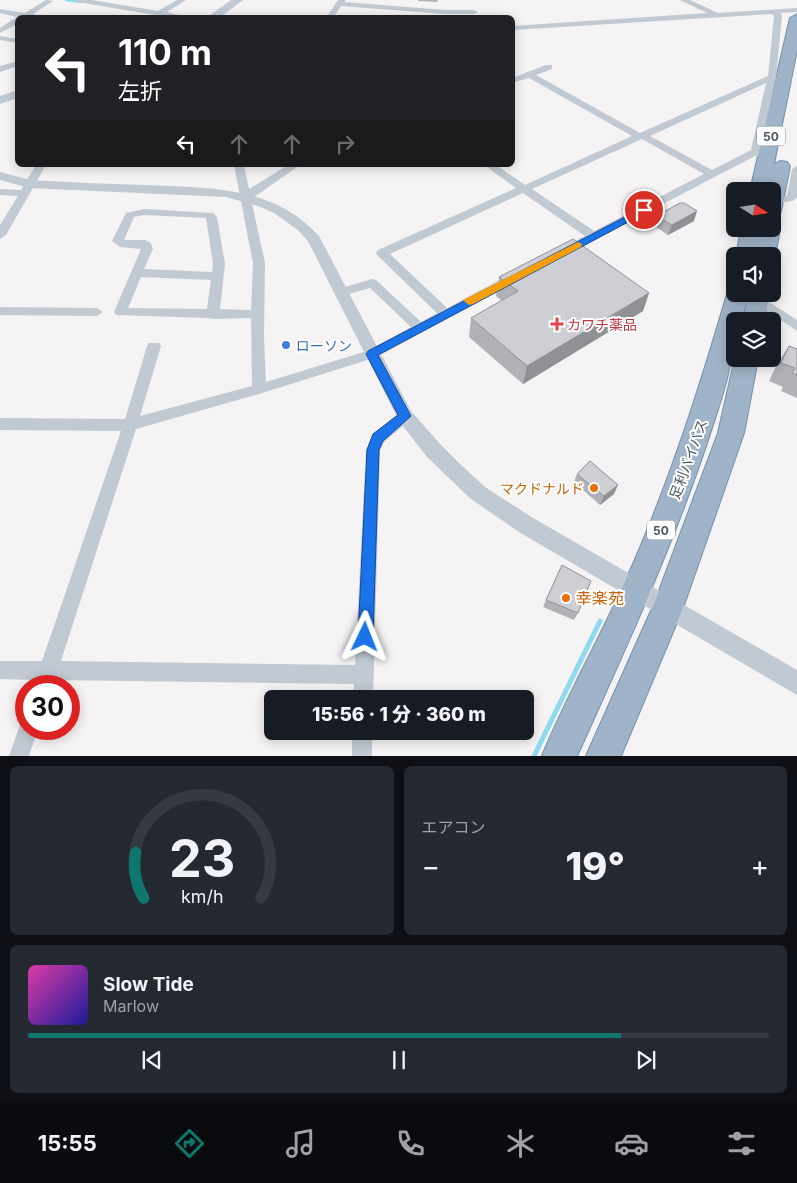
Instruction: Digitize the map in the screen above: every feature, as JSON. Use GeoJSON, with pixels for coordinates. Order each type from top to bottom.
{"type":"FeatureCollection","features":[{"type":"Feature","properties":{"kind":"highway","name":"50"},"geometry":{"type":"LineString","coordinates":[[776,182],[787,81],[797,18]]}},
{"type":"Feature","properties":{"kind":"highway","name":"50"},"geometry":{"type":"LineString","coordinates":[[760,182],[762,154],[787,81]]}},
{"type":"Feature","properties":{"kind":"highway","name":"足利バイパス"},"geometry":{"type":"LineString","coordinates":[[559,756],[637,590],[749,302]]}},
{"type":"Feature","properties":{"kind":"highway","name":"50"},"geometry":{"type":"LineString","coordinates":[[603,756],[668,608],[731,434],[744,367]]}},
{"type":"Feature","properties":{"kind":"main road"},"geometry":{"type":"LineString","coordinates":[[216,15],[238,0]]}},
{"type":"Feature","properties":{"kind":"main road"},"geometry":{"type":"LineString","coordinates":[[0,100],[15,95]]}},
{"type":"Feature","properties":{"kind":"street"},"geometry":{"type":"LineString","coordinates":[[78,0],[172,15]]}},
{"type":"Feature","properties":{"kind":"street"},"geometry":{"type":"LineString","coordinates":[[113,5],[122,0]]}},
{"type":"Feature","properties":{"kind":"street"},"geometry":{"type":"LineString","coordinates":[[160,13],[182,0]]}},
{"type":"Feature","properties":{"kind":"street"},"geometry":{"type":"LineString","coordinates":[[684,0],[717,15]]}},
{"type":"Feature","properties":{"kind":"street"},"geometry":{"type":"LineString","coordinates":[[26,15],[49,1]]}},
{"type":"Feature","properties":{"kind":"street"},"geometry":{"type":"LineString","coordinates":[[331,15],[341,2],[445,12],[475,12]]}},
{"type":"Feature","properties":{"kind":"street"},"geometry":{"type":"LineString","coordinates":[[515,32],[776,14],[797,10]]}},
{"type":"Feature","properties":{"kind":"street"},"geometry":{"type":"LineString","coordinates":[[0,11],[19,15]]}},
{"type":"Feature","properties":{"kind":"street"},"geometry":{"type":"LineString","coordinates":[[515,28],[717,15],[776,14]]}},
{"type":"Feature","properties":{"kind":"street"},"geometry":{"type":"LineString","coordinates":[[445,314],[382,253],[642,136],[787,81],[776,14]]}},
{"type":"Feature","properties":{"kind":"street"},"geometry":{"type":"LineString","coordinates":[[0,31],[15,22]]}},
{"type":"Feature","properties":{"kind":"street"},"geometry":{"type":"LineString","coordinates":[[0,38],[15,40]]}},
{"type":"Feature","properties":{"kind":"street"},"geometry":{"type":"LineString","coordinates":[[0,69],[15,64]]}},
{"type":"Feature","properties":{"kind":"street"},"geometry":{"type":"LineString","coordinates":[[515,80],[549,67]]}},
{"type":"Feature","properties":{"kind":"street"},"geometry":{"type":"LineString","coordinates":[[529,74],[711,174]]}},
{"type":"Feature","properties":{"kind":"street"},"geometry":{"type":"LineString","coordinates":[[550,259],[711,174],[762,154]]}},
{"type":"Feature","properties":{"kind":"street"},"geometry":{"type":"LineString","coordinates":[[0,235],[40,167]]}},
{"type":"Feature","properties":{"kind":"street"},"geometry":{"type":"LineString","coordinates":[[239,167],[259,263],[257,338],[260,389]]}},
{"type":"Feature","properties":{"kind":"street"},"geometry":{"type":"LineString","coordinates":[[246,198],[292,167]]}},
{"type":"Feature","properties":{"kind":"street"},"geometry":{"type":"LineString","coordinates":[[492,167],[593,236]]}},
{"type":"Feature","properties":{"kind":"street"},"geometry":{"type":"LineString","coordinates":[[781,204],[794,200],[797,170]]}},
{"type":"Feature","properties":{"kind":"street"},"geometry":{"type":"LineString","coordinates":[[0,176],[26,188]]}},
{"type":"Feature","properties":{"kind":"street"},"geometry":{"type":"LineString","coordinates":[[0,192],[26,188],[188,191],[226,194],[246,198],[279,210],[303,227],[314,239],[405,416],[434,451],[478,493],[526,526],[797,683]]}},
{"type":"Feature","properties":{"kind":"street"},"geometry":{"type":"LineString","coordinates":[[213,315],[219,259],[209,215],[144,212],[130,215],[118,241],[120,243],[147,246],[120,312],[213,315],[258,314]]}},
{"type":"Feature","properties":{"kind":"street"},"geometry":{"type":"LineString","coordinates":[[136,273],[218,276]]}},
{"type":"Feature","properties":{"kind":"street"},"geometry":{"type":"LineString","coordinates":[[0,424],[130,425],[260,389],[372,354],[524,273]]}},
{"type":"Feature","properties":{"kind":"street"},"geometry":{"type":"LineString","coordinates":[[342,292],[372,283],[419,328]]}},
{"type":"Feature","properties":{"kind":"street"},"geometry":{"type":"LineString","coordinates":[[762,302],[797,326]]}},
{"type":"Feature","properties":{"kind":"street"},"geometry":{"type":"LineString","coordinates":[[0,311],[97,312]]}},
{"type":"Feature","properties":{"kind":"street"},"geometry":{"type":"LineString","coordinates":[[46,675],[130,425],[154,346]]}},
{"type":"Feature","properties":{"kind":"street"},"geometry":{"type":"LineString","coordinates":[[363,690],[373,450],[378,438],[405,416]]}},
{"type":"Feature","properties":{"kind":"street"},"geometry":{"type":"LineString","coordinates":[[0,670],[28,675]]}},
{"type":"Feature","properties":{"kind":"street"},"geometry":{"type":"LineString","coordinates":[[80,678],[364,675]]}},
{"type":"Feature","properties":{"kind":"street"},"geometry":{"type":"LineString","coordinates":[[19,756],[24,740]]}},
{"type":"Feature","properties":{"kind":"street"},"geometry":{"type":"LineString","coordinates":[[362,740],[362,756]]}},
{"type":"Feature","properties":{"kind":"building"},"geometry":{"type":"Polygon","coordinates":[[[680,203],[684,203],[697,211],[672,225],[656,216],[680,203]]]}},
{"type":"Feature","properties":{"kind":"building","name":"カワチ薬品"},"geometry":{"type":"Polygon","coordinates":[[[573,239],[649,293],[527,366],[471,318],[518,291],[499,277],[573,239]]]}},
{"type":"Feature","properties":{"kind":"building"},"geometry":{"type":"Polygon","coordinates":[[[789,346],[797,349],[797,375],[792,373],[795,368],[781,363],[789,346]]]}},
{"type":"Feature","properties":{"kind":"building"},"geometry":{"type":"Polygon","coordinates":[[[590,461],[618,485],[604,496],[577,474],[590,461]]]}},
{"type":"Feature","properties":{"kind":"building","name":"幸楽苑"},"geometry":{"type":"Polygon","coordinates":[[[562,565],[591,581],[578,613],[546,600],[562,565]]]}},
{"type":"Feature","properties":{"kind":"waterway"},"geometry":{"type":"LineString","coordinates":[[66,0],[81,2]]}},
{"type":"Feature","properties":{"kind":"waterway"},"geometry":{"type":"LineString","coordinates":[[534,756],[600,621]]}},
{"type":"Feature","properties":{"kind":"slow traffic"},"geometry":{"type":"LineString","coordinates":[[469,301],[578,244]]}},
{"type":"Feature","properties":{"kind":"place","name":"カワチ薬品"},"geometry":{"type":"Point","coordinates":[557,324]}},
{"type":"Feature","properties":{"kind":"place","name":"ローソン"},"geometry":{"type":"Point","coordinates":[286,345]}},
{"type":"Feature","properties":{"kind":"place","name":"マクドナルド"},"geometry":{"type":"Point","coordinates":[594,488]}},
{"type":"Feature","properties":{"kind":"place","name":"幸楽苑"},"geometry":{"type":"Point","coordinates":[566,598]}},
{"type":"Feature","properties":{"kind":"route"},"geometry":{"type":"LineString","coordinates":[[365,637],[373,450],[378,438],[405,416],[372,354],[644,210]]}}]}
